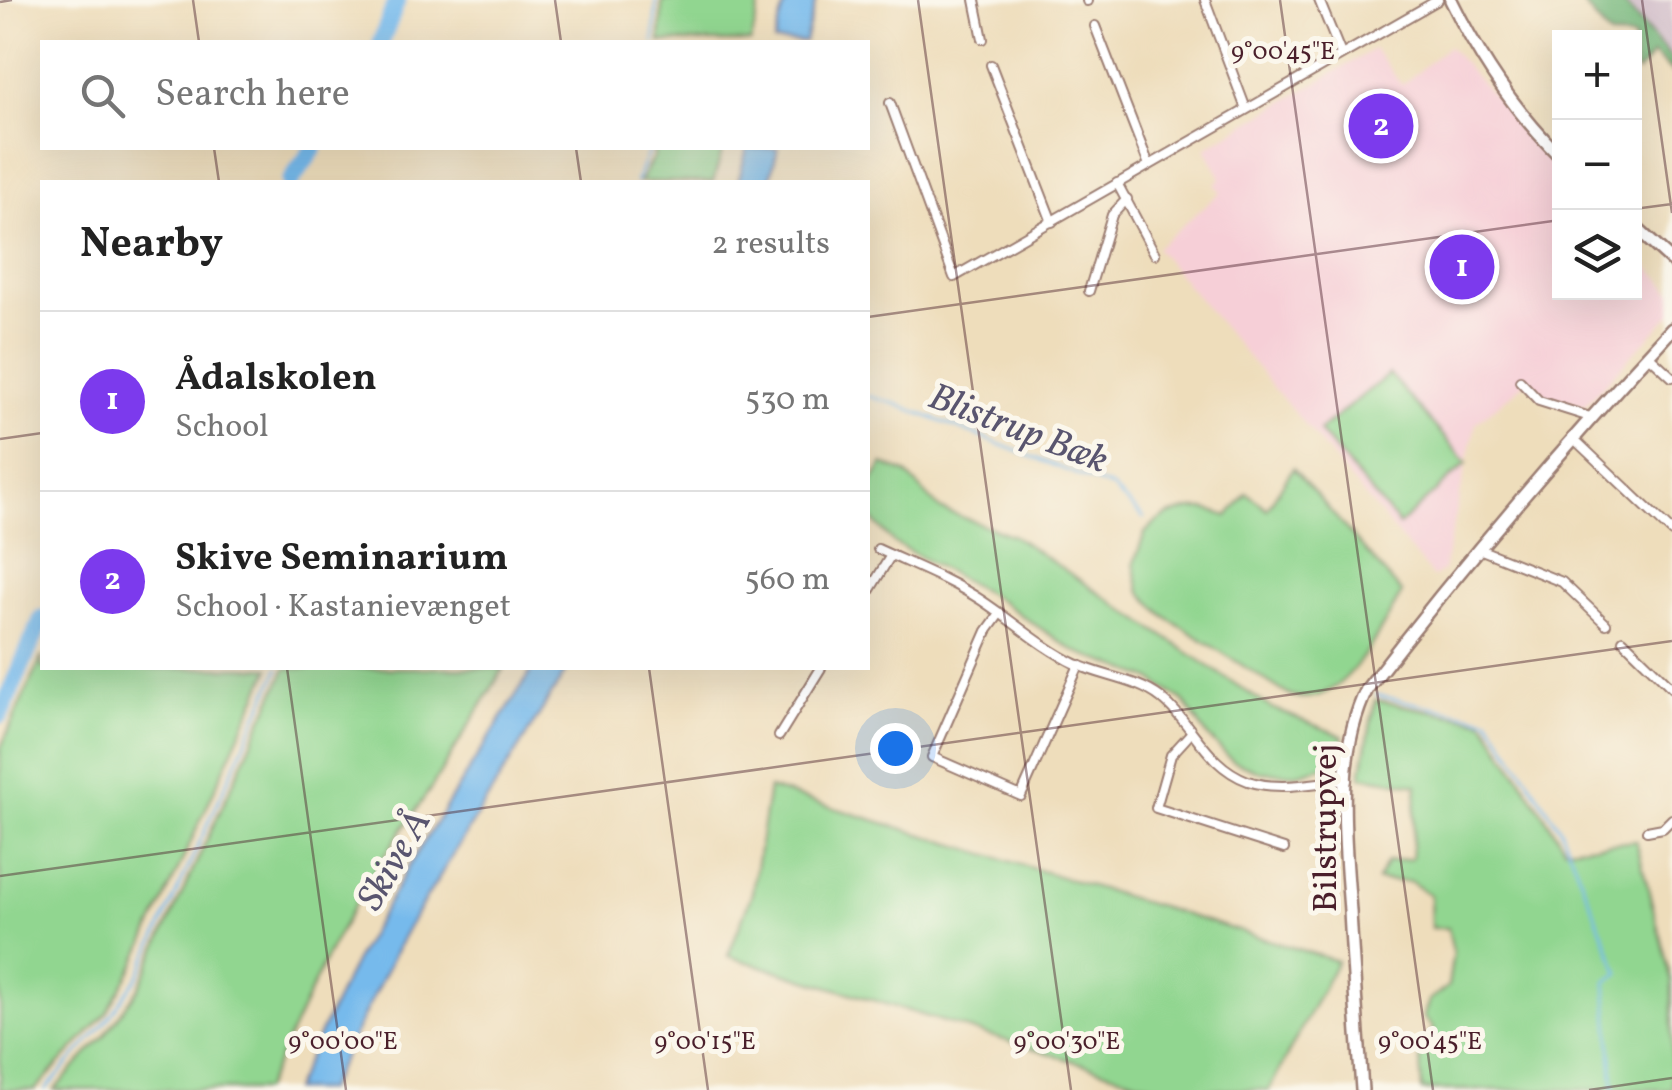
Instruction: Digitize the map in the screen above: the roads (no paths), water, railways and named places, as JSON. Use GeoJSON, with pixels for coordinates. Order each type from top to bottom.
{"type":"FeatureCollection","features":[{"type":"Feature","properties":{"kind":"street"},"geometry":{"type":"LineString","coordinates":[[975,0],[983,38]]}},
{"type":"Feature","properties":{"kind":"street"},"geometry":{"type":"LineString","coordinates":[[1205,0],[1246,109]]}},
{"type":"Feature","properties":{"kind":"street"},"geometry":{"type":"LineString","coordinates":[[1319,0],[1341,54]]}},
{"type":"Feature","properties":{"kind":"street"},"geometry":{"type":"LineString","coordinates":[[890,103],[954,277],[1438,0]]}},
{"type":"Feature","properties":{"kind":"street"},"geometry":{"type":"LineString","coordinates":[[1451,0],[1503,89],[1552,147]]}},
{"type":"Feature","properties":{"kind":"street"},"geometry":{"type":"LineString","coordinates":[[1095,26],[1150,165]]}},
{"type":"Feature","properties":{"kind":"street"},"geometry":{"type":"LineString","coordinates":[[991,65],[1052,222]]}},
{"type":"Feature","properties":{"kind":"street"},"geometry":{"type":"LineString","coordinates":[[1118,184],[1154,254]]}},
{"type":"Feature","properties":{"kind":"street"},"geometry":{"type":"LineString","coordinates":[[1089,291],[1112,215],[1127,199]]}},
{"type":"Feature","properties":{"kind":"street"},"geometry":{"type":"LineString","coordinates":[[1642,233],[1672,261]]}},
{"type":"Feature","properties":{"kind":"street","name":"Bilstrupvej"},"geometry":{"type":"LineString","coordinates":[[1362,1090],[1345,837],[1352,724],[1367,689],[1478,548],[1572,437],[1672,329]]}},
{"type":"Feature","properties":{"kind":"street"},"geometry":{"type":"LineString","coordinates":[[1648,355],[1672,378]]}},
{"type":"Feature","properties":{"kind":"street"},"geometry":{"type":"LineString","coordinates":[[1520,382],[1540,401],[1590,417]]}},
{"type":"Feature","properties":{"kind":"street"},"geometry":{"type":"LineString","coordinates":[[1572,437],[1672,532]]}},
{"type":"Feature","properties":{"kind":"street"},"geometry":{"type":"LineString","coordinates":[[1478,548],[1562,582],[1606,624]]}},
{"type":"Feature","properties":{"kind":"street"},"geometry":{"type":"LineString","coordinates":[[878,549],[956,586],[1079,665],[1159,696],[1208,756],[1247,780],[1291,787],[1347,780]]}},
{"type":"Feature","properties":{"kind":"street"},"geometry":{"type":"LineString","coordinates":[[870,590],[891,555]]}},
{"type":"Feature","properties":{"kind":"street"},"geometry":{"type":"LineString","coordinates":[[1000,613],[932,757],[1021,796],[1079,665]]}},
{"type":"Feature","properties":{"kind":"street"},"geometry":{"type":"LineString","coordinates":[[1624,640],[1672,688]]}},
{"type":"Feature","properties":{"kind":"street"},"geometry":{"type":"LineString","coordinates":[[779,736],[820,670]]}},
{"type":"Feature","properties":{"kind":"street"},"geometry":{"type":"LineString","coordinates":[[1190,733],[1172,755],[1156,808],[1284,849]]}},
{"type":"Feature","properties":{"kind":"street"},"geometry":{"type":"LineString","coordinates":[[1647,831],[1662,828],[1672,819]]}},
{"type":"Feature","properties":{"kind":"water"},"geometry":{"type":"Polygon","coordinates":[[[786,0],[816,0],[806,40],[775,40],[786,0]]]}},
{"type":"Feature","properties":{"kind":"water"},"geometry":{"type":"Polygon","coordinates":[[[746,150],[777,150],[770,180],[739,180],[746,150]]]}},
{"type":"Feature","properties":{"kind":"water"},"geometry":{"type":"Polygon","coordinates":[[[532,670],[567,670],[404,934],[327,1090],[293,1090],[354,962],[410,864],[532,670]]]}},
{"type":"Feature","properties":{"kind":"waterway"},"geometry":{"type":"LineString","coordinates":[[382,40],[397,0]]}},
{"type":"Feature","properties":{"kind":"waterway"},"geometry":{"type":"LineString","coordinates":[[654,40],[656,0]]}},
{"type":"Feature","properties":{"kind":"waterway"},"geometry":{"type":"LineString","coordinates":[[291,180],[313,150]]}},
{"type":"Feature","properties":{"kind":"waterway"},"geometry":{"type":"LineString","coordinates":[[637,180],[649,150]]}},
{"type":"Feature","properties":{"kind":"waterway","name":"Blistrup Bæk"},"geometry":{"type":"LineString","coordinates":[[870,397],[1112,488],[1144,518]]}},
{"type":"Feature","properties":{"kind":"waterway"},"geometry":{"type":"LineString","coordinates":[[0,715],[40,624]]}},
{"type":"Feature","properties":{"kind":"waterway"},"geometry":{"type":"LineString","coordinates":[[45,1090],[106,1022],[139,975],[278,670]]}},
{"type":"Feature","properties":{"kind":"waterway","name":"Blistrup Bæk"},"geometry":{"type":"LineString","coordinates":[[1376,695],[1489,719],[1560,828],[1619,973],[1606,982],[1614,1090]]}},
{"type":"Feature","properties":{"kind":"place","name":"Skive Seminarium"},"geometry":{"type":"Point","coordinates":[1381,126]}},
{"type":"Feature","properties":{"kind":"place","name":"Ådalskolen"},"geometry":{"type":"Point","coordinates":[1462,267]}},
{"type":"Feature","properties":{"kind":"water label","name":"Skive Å"},"geometry":{"type":"Point","coordinates":[393,859]}}]}
